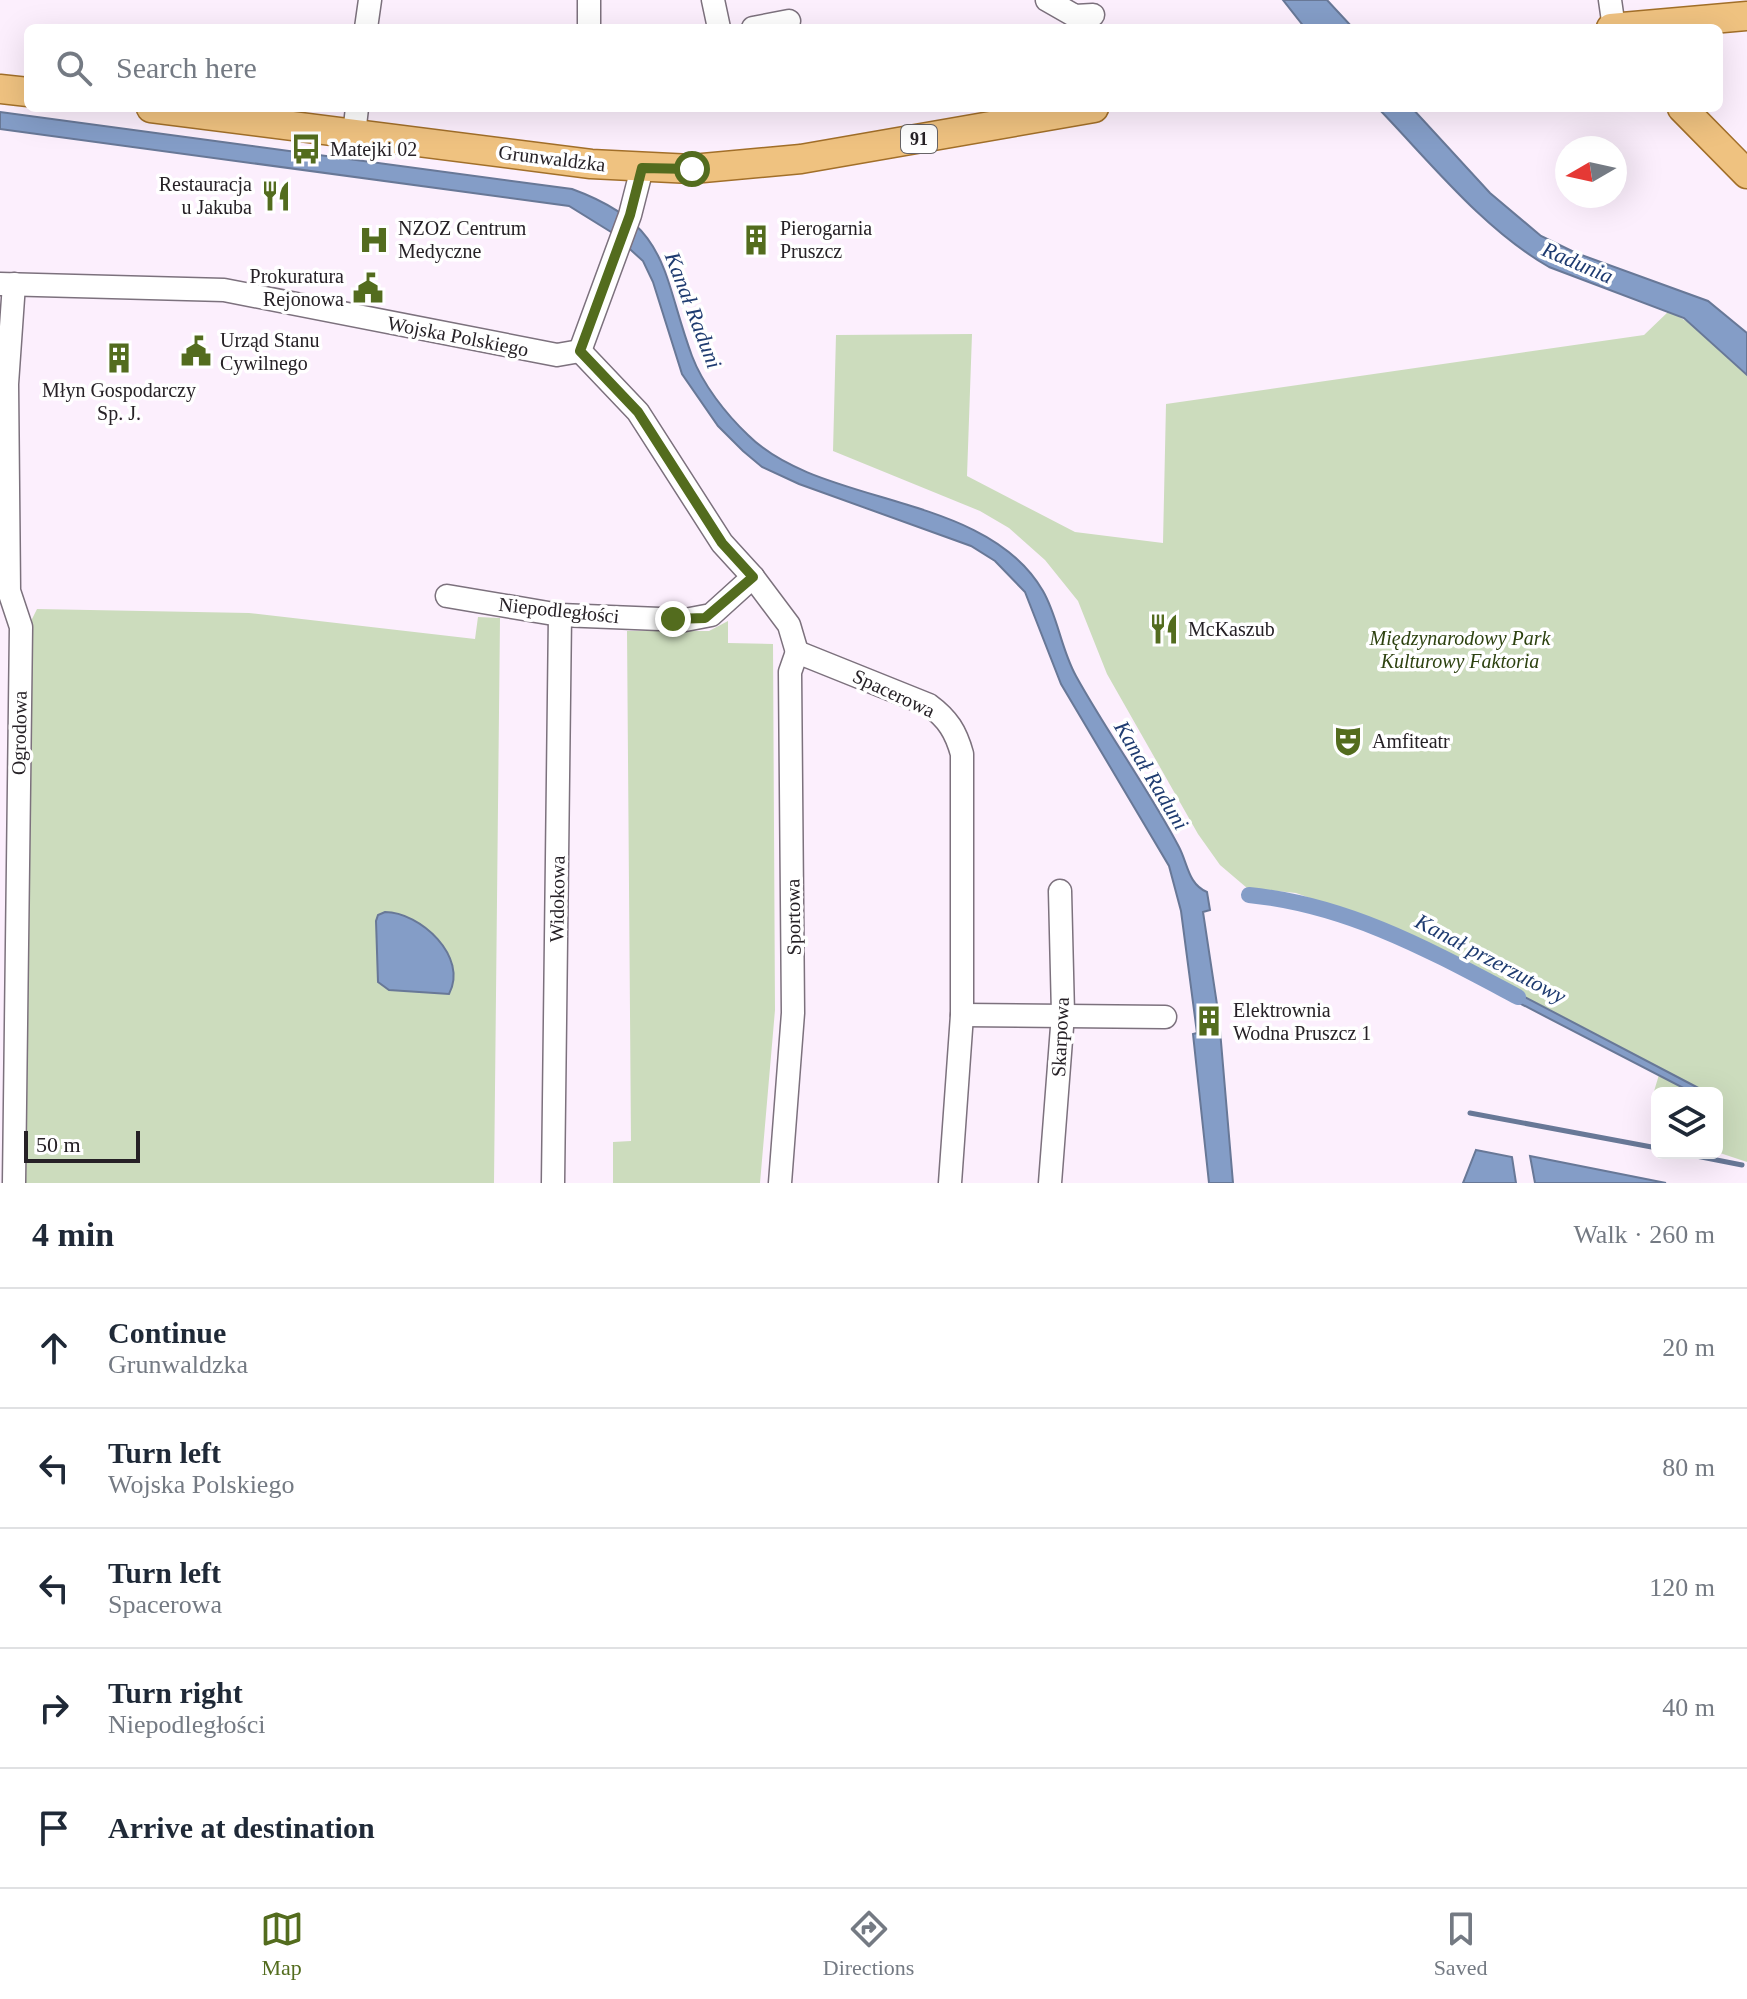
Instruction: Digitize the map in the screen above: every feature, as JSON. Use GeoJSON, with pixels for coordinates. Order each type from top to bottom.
{"type":"FeatureCollection","features":[{"type":"Feature","properties":{"kind":"main road"},"geometry":{"type":"LineString","coordinates":[[1658,24],[1747,16]]}},
{"type":"Feature","properties":{"kind":"main road"},"geometry":{"type":"LineString","coordinates":[[0,89],[24,92]]}},
{"type":"Feature","properties":{"kind":"main road","name":"Grunwaldzka"},"geometry":{"type":"LineString","coordinates":[[214,112],[356,121],[642,168],[692,169],[801,159],[1071,112]]}},
{"type":"Feature","properties":{"kind":"main road"},"geometry":{"type":"LineString","coordinates":[[1686,112],[1747,174]]}},
{"type":"Feature","properties":{"kind":"street"},"geometry":{"type":"LineString","coordinates":[[367,24],[370,0]]}},
{"type":"Feature","properties":{"kind":"street"},"geometry":{"type":"LineString","coordinates":[[589,0],[589,24]]}},
{"type":"Feature","properties":{"kind":"street"},"geometry":{"type":"LineString","coordinates":[[713,0],[718,24]]}},
{"type":"Feature","properties":{"kind":"street"},"geometry":{"type":"LineString","coordinates":[[1047,0],[1075,16],[1093,15]]}},
{"type":"Feature","properties":{"kind":"street"},"geometry":{"type":"LineString","coordinates":[[1610,0],[1613,24]]}},
{"type":"Feature","properties":{"kind":"street"},"geometry":{"type":"LineString","coordinates":[[774,24],[789,21]]}},
{"type":"Feature","properties":{"kind":"street"},"geometry":{"type":"LineString","coordinates":[[642,168],[630,215],[580,351],[638,412],[722,543],[753,577],[789,625],[797,652]]}},
{"type":"Feature","properties":{"kind":"street","name":"Wojska Polskiego"},"geometry":{"type":"LineString","coordinates":[[7,284],[224,290],[557,355],[580,351]]}},
{"type":"Feature","properties":{"kind":"street","name":"Ogrodowa"},"geometry":{"type":"LineString","coordinates":[[7,284],[9,482],[5,591],[21,627],[14,1183]]}},
{"type":"Feature","properties":{"kind":"street","name":"Niepodległości"},"geometry":{"type":"LineString","coordinates":[[447,596],[560,615],[705,618],[753,577]]}},
{"type":"Feature","properties":{"kind":"street","name":"Widokowa"},"geometry":{"type":"LineString","coordinates":[[553,1183],[560,615]]}},
{"type":"Feature","properties":{"kind":"street","name":"Spacerowa"},"geometry":{"type":"LineString","coordinates":[[797,652],[929,705],[952,727],[962,754],[962,1015],[950,1183]]}},
{"type":"Feature","properties":{"kind":"street","name":"Sportowa"},"geometry":{"type":"LineString","coordinates":[[780,1183],[793,1037],[790,672],[797,652]]}},
{"type":"Feature","properties":{"kind":"street","name":"Skarpowa"},"geometry":{"type":"LineString","coordinates":[[1050,1183],[1063,1014],[1060,891]]}},
{"type":"Feature","properties":{"kind":"street"},"geometry":{"type":"LineString","coordinates":[[962,1015],[1165,1017]]}},
{"type":"Feature","properties":{"kind":"green space","name":"Międzynarodowy Park Kulturowy Faktoria"},"geometry":{"type":"Polygon","coordinates":[[[1669,311],[1698,328],[1747,375],[1747,1162],[1723,1154],[1723,1087],[1655,1087],[1661,1068],[1400,931],[1296,893],[1247,888],[1220,865],[1198,834],[1107,674],[1078,601],[1045,560],[1009,528],[980,511],[833,451],[836,335],[972,334],[967,476],[1075,532],[1163,543],[1166,404],[1644,335],[1669,311]]]}},
{"type":"Feature","properties":{"kind":"green space"},"geometry":{"type":"Polygon","coordinates":[[[37,609],[249,613],[475,639],[478,617],[500,618],[494,1183],[26,1183],[31,621],[37,609]]]}},
{"type":"Feature","properties":{"kind":"green space"},"geometry":{"type":"Polygon","coordinates":[[[728,621],[728,643],[773,644],[775,1010],[760,1183],[613,1183],[613,1142],[631,1141],[627,631],[709,631],[728,621]]]}},
{"type":"Feature","properties":{"kind":"water"},"geometry":{"type":"Polygon","coordinates":[[[1283,0],[1327,0],[1349,24],[1302,24],[1283,0]]]}},
{"type":"Feature","properties":{"kind":"water"},"geometry":{"type":"Polygon","coordinates":[[[0,112],[572,189],[628,218],[658,254],[702,378],[748,435],[779,459],[817,476],[943,517],[983,535],[1017,559],[1043,591],[1076,676],[1167,825],[1192,879],[1207,892],[1210,910],[1203,912],[1218,1011],[1202,1012],[1199,1006],[1200,1031],[1220,1030],[1233,1183],[1209,1183],[1193,1034],[1197,1033],[1181,911],[1169,866],[1061,684],[1025,592],[995,561],[971,546],[799,484],[762,467],[718,426],[682,374],[653,282],[643,261],[611,232],[569,206],[0,129],[0,112]]]}},
{"type":"Feature","properties":{"kind":"water","name":"Radunia"},"geometry":{"type":"Polygon","coordinates":[[[1382,112],[1416,112],[1490,193],[1541,236],[1576,253],[1708,301],[1747,333],[1747,375],[1684,318],[1549,267],[1502,234],[1458,194],[1382,112]]]}},
{"type":"Feature","properties":{"kind":"water"},"geometry":{"type":"Polygon","coordinates":[[[385,912],[413,920],[438,939],[452,966],[453,980],[449,994],[389,990],[378,982],[376,921],[378,915],[385,912]]]}},
{"type":"Feature","properties":{"kind":"water"},"geometry":{"type":"Polygon","coordinates":[[[1500,984],[1697,1087],[1681,1087],[1496,991],[1500,984]]]}},
{"type":"Feature","properties":{"kind":"water"},"geometry":{"type":"Polygon","coordinates":[[[1476,1150],[1512,1157],[1516,1183],[1463,1183],[1476,1150]]]}},
{"type":"Feature","properties":{"kind":"water"},"geometry":{"type":"Polygon","coordinates":[[[1530,1156],[1666,1183],[1535,1183],[1530,1156]]]}},
{"type":"Feature","properties":{"kind":"waterway","name":"Kanał przerzutowy"},"geometry":{"type":"LineString","coordinates":[[1249,895],[1321,909],[1388,932],[1518,997]]}},
{"type":"Feature","properties":{"kind":"waterway"},"geometry":{"type":"LineString","coordinates":[[1470,1113],[1651,1147]]}},
{"type":"Feature","properties":{"kind":"waterway"},"geometry":{"type":"LineString","coordinates":[[1712,1159],[1742,1165]]}},
{"type":"Feature","properties":{"kind":"place","name":"Matejki 02"},"geometry":{"type":"Point","coordinates":[306,149]}},
{"type":"Feature","properties":{"kind":"place","name":"Restauracja u Jakuba"},"geometry":{"type":"Point","coordinates":[276,196]}},
{"type":"Feature","properties":{"kind":"place","name":"NZOZ Centrum Medyczne"},"geometry":{"type":"Point","coordinates":[374,240]}},
{"type":"Feature","properties":{"kind":"place","name":"Pierogarnia Pruszcz"},"geometry":{"type":"Point","coordinates":[756,240]}},
{"type":"Feature","properties":{"kind":"place","name":"Prokuratura Rejonowa"},"geometry":{"type":"Point","coordinates":[368,288]}},
{"type":"Feature","properties":{"kind":"place","name":"Urząd Stanu Cywilnego"},"geometry":{"type":"Point","coordinates":[196,351]}},
{"type":"Feature","properties":{"kind":"place","name":"Młyn Gospodarczy Sp. J."},"geometry":{"type":"Point","coordinates":[119,358]}},
{"type":"Feature","properties":{"kind":"place","name":"McKaszub"},"geometry":{"type":"Point","coordinates":[1164,629]}},
{"type":"Feature","properties":{"kind":"place","name":"Amfiteatr"},"geometry":{"type":"Point","coordinates":[1348,741]}},
{"type":"Feature","properties":{"kind":"place","name":"Elektrownia Wodna Pruszcz 1"},"geometry":{"type":"Point","coordinates":[1209,1021]}},
{"type":"Feature","properties":{"kind":"route"},"geometry":{"type":"LineString","coordinates":[[673,619],[711,615],[753,577],[722,543],[638,412],[580,351],[630,215],[641,182],[642,168],[692,169]]}},
{"type":"Feature","properties":{"kind":"water label","name":"Kanał Raduni"},"geometry":{"type":"Point","coordinates":[694,310]}},
{"type":"Feature","properties":{"kind":"water label","name":"Kanał Raduni"},"geometry":{"type":"Point","coordinates":[1152,775]}}]}
